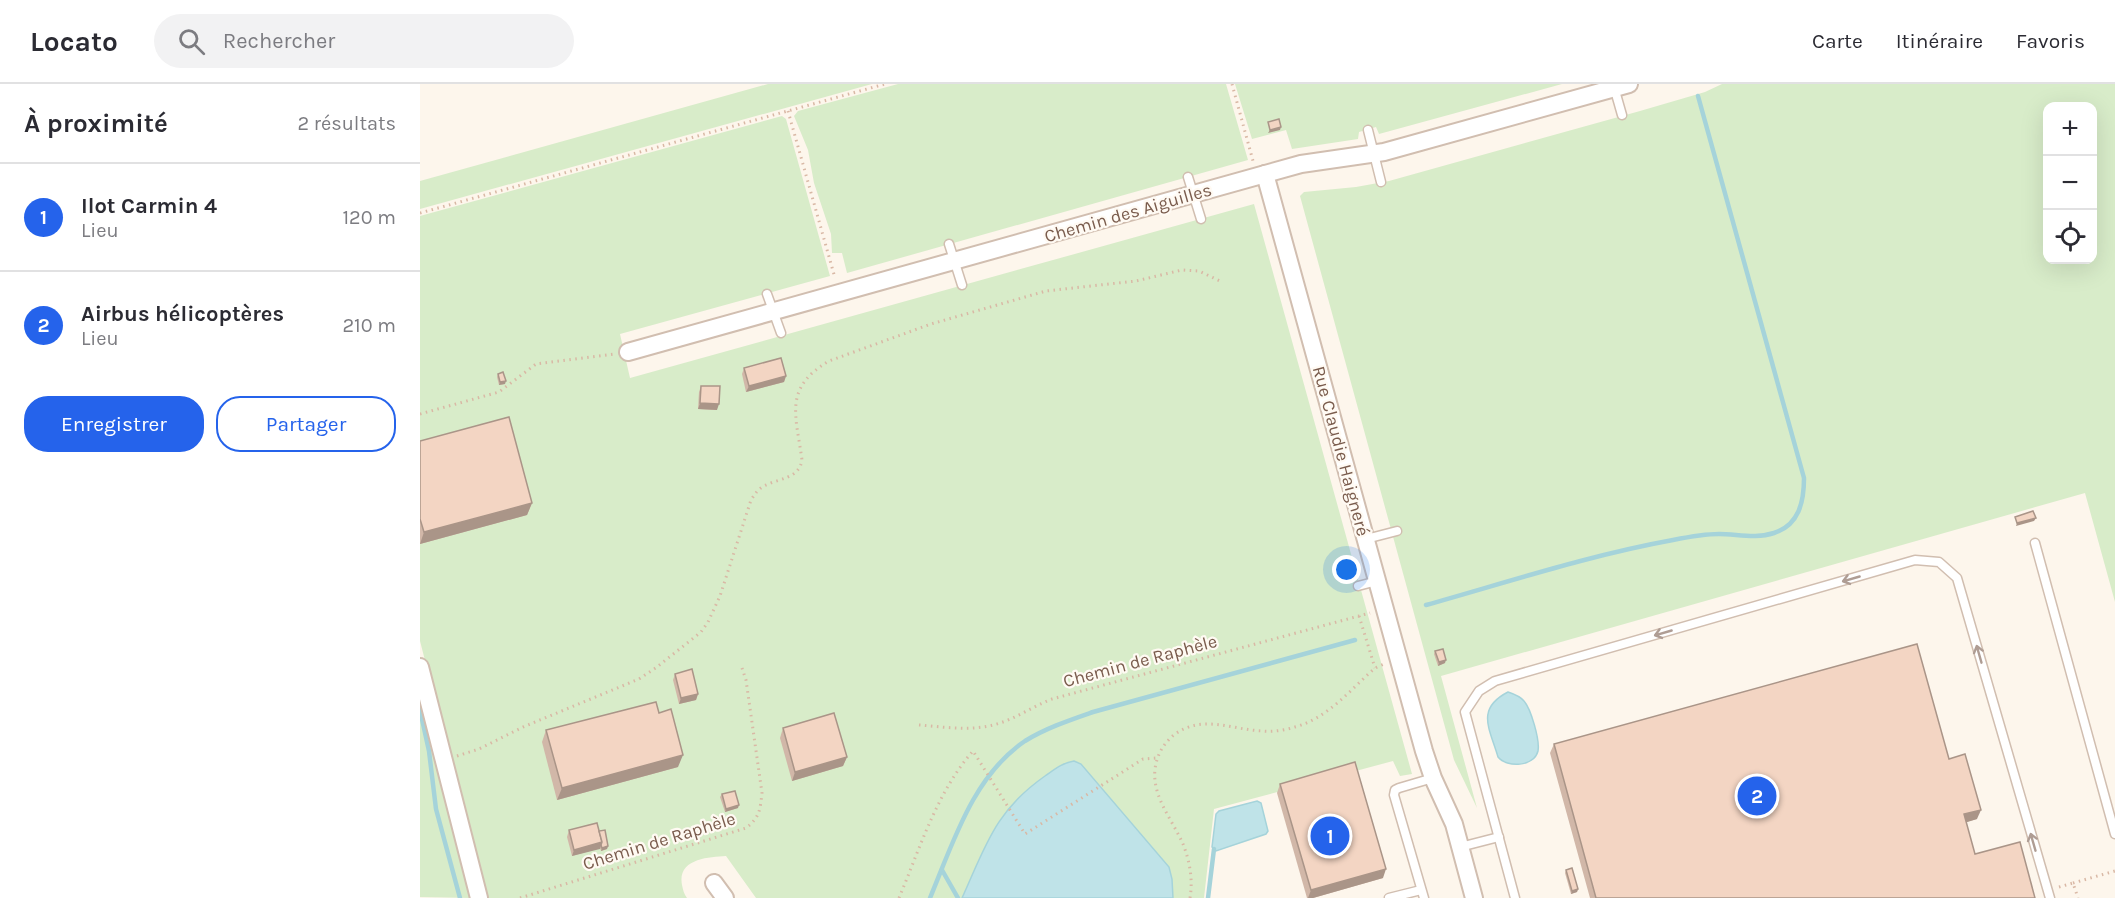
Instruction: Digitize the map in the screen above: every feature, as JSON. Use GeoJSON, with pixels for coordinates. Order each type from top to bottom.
{"type":"FeatureCollection","features":[{"type":"Feature","properties":{"kind":"street","name":"Chemin des Aiguilles"},"geometry":{"type":"LineString","coordinates":[[628,352],[1193,194],[1259,169],[1373,154],[1619,85]]}},
{"type":"Feature","properties":{"kind":"street","name":"Rue Claudie Haigneré"},"geometry":{"type":"LineString","coordinates":[[1259,169],[1433,778],[1454,824],[1474,898]]}},
{"type":"Feature","properties":{"kind":"street"},"geometry":{"type":"LineString","coordinates":[[420,667],[479,898]]}},
{"type":"Feature","properties":{"kind":"street"},"geometry":{"type":"LineString","coordinates":[[714,883],[725,898]]}},
{"type":"Feature","properties":{"kind":"lane"},"geometry":{"type":"LineString","coordinates":[[1619,85],[1622,115]]}},
{"type":"Feature","properties":{"kind":"lane"},"geometry":{"type":"LineString","coordinates":[[1368,130],[1381,182]]}},
{"type":"Feature","properties":{"kind":"lane"},"geometry":{"type":"LineString","coordinates":[[1188,177],[1201,219]]}},
{"type":"Feature","properties":{"kind":"lane"},"geometry":{"type":"LineString","coordinates":[[949,244],[962,285]]}},
{"type":"Feature","properties":{"kind":"lane"},"geometry":{"type":"LineString","coordinates":[[767,294],[781,333]]}},
{"type":"Feature","properties":{"kind":"lane"},"geometry":{"type":"LineString","coordinates":[[1366,539],[1397,531]]}},
{"type":"Feature","properties":{"kind":"lane"},"geometry":{"type":"LineString","coordinates":[[2035,543],[2115,834]]}},
{"type":"Feature","properties":{"kind":"lane"},"geometry":{"type":"LineString","coordinates":[[1515,898],[1465,712],[1479,691],[1495,681],[1915,560],[1939,562],[1957,578],[2050,898]]}},
{"type":"Feature","properties":{"kind":"lane"},"geometry":{"type":"LineString","coordinates":[[1358,586],[1377,581]]}},
{"type":"Feature","properties":{"kind":"lane"},"geometry":{"type":"LineString","coordinates":[[1389,898],[1423,894],[1394,795],[1395,790],[1433,778]]}},
{"type":"Feature","properties":{"kind":"lane"},"geometry":{"type":"LineString","coordinates":[[1460,847],[1499,837]]}},
{"type":"Feature","properties":{"kind":"path"},"geometry":{"type":"LineString","coordinates":[[420,213],[885,84]]}},
{"type":"Feature","properties":{"kind":"path"},"geometry":{"type":"LineString","coordinates":[[1232,84],[1259,169]]}},
{"type":"Feature","properties":{"kind":"path"},"geometry":{"type":"LineString","coordinates":[[788,111],[835,278]]}},
{"type":"Feature","properties":{"kind":"path"},"geometry":{"type":"LineString","coordinates":[[444,761],[479,749],[523,727],[639,679],[701,632],[720,596],[751,500],[765,485],[796,474],[801,468],[802,460],[795,411],[796,397],[804,381],[815,370],[830,361],[931,324],[1046,291],[1136,281],[1182,270],[1199,271],[1211,275],[1220,282]]}},
{"type":"Feature","properties":{"kind":"path"},"geometry":{"type":"LineString","coordinates":[[420,414],[499,392],[536,364],[628,352]]}},
{"type":"Feature","properties":{"kind":"path","name":"Chemin de Raphèle"},"geometry":{"type":"LineString","coordinates":[[919,725],[973,728],[998,724],[1032,706],[1052,699],[1370,613]]}},
{"type":"Feature","properties":{"kind":"path"},"geometry":{"type":"LineString","coordinates":[[1359,616],[1375,668]]}},
{"type":"Feature","properties":{"kind":"path"},"geometry":{"type":"LineString","coordinates":[[1190,898],[1191,880],[1188,859],[1158,797],[1154,783],[1157,758],[1161,749],[1186,727],[1196,724],[1217,723],[1263,731],[1279,731],[1308,723],[1332,708],[1375,668],[1384,664]]}},
{"type":"Feature","properties":{"kind":"path","name":"Chemin de Raphèle"},"geometry":{"type":"LineString","coordinates":[[520,898],[746,828],[755,821],[762,794],[746,680],[741,665]]}},
{"type":"Feature","properties":{"kind":"path"},"geometry":{"type":"LineString","coordinates":[[899,898],[940,801],[953,777],[973,751],[1025,834],[1143,759],[1157,758]]}},
{"type":"Feature","properties":{"kind":"path"},"geometry":{"type":"LineString","coordinates":[[2073,883],[2115,871]]}},
{"type":"Feature","properties":{"kind":"green space"},"geometry":{"type":"Polygon","coordinates":[[[768,84],[872,84],[420,209],[420,181],[768,84]]]}},
{"type":"Feature","properties":{"kind":"green space"},"geometry":{"type":"Polygon","coordinates":[[[898,84],[1226,84],[1248,160],[847,273],[842,253],[832,253],[831,234],[814,183],[808,150],[794,116],[798,111],[898,84]]]}},
{"type":"Feature","properties":{"kind":"green space"},"geometry":{"type":"Polygon","coordinates":[[[1235,84],[1562,84],[1379,134],[1376,127],[1359,132],[1358,139],[1292,149],[1286,130],[1252,139],[1235,84]]]}},
{"type":"Feature","properties":{"kind":"green space"},"geometry":{"type":"Polygon","coordinates":[[[1722,84],[2115,84],[2115,602],[2085,493],[1441,676],[1477,808],[1454,760],[1300,196],[1304,192],[1389,181],[1705,92],[1722,84]]]}},
{"type":"Feature","properties":{"kind":"green space"},"geometry":{"type":"Polygon","coordinates":[[[782,116],[786,119],[830,276],[620,334],[630,378],[1254,204],[1412,774],[1400,776],[1393,761],[1214,809],[1204,898],[756,898],[726,856],[695,861],[684,870],[682,885],[687,898],[486,898],[420,641],[420,216],[782,116]]]}},
{"type":"Feature","properties":{"kind":"green space"},"geometry":{"type":"Polygon","coordinates":[[[420,701],[472,898],[420,897],[420,701]]]}},
{"type":"Feature","properties":{"kind":"water"},"geometry":{"type":"Polygon","coordinates":[[[1508,692],[1521,698],[1527,705],[1536,732],[1538,751],[1536,756],[1526,763],[1514,764],[1502,761],[1498,757],[1489,729],[1488,713],[1491,705],[1508,692]]]}},
{"type":"Feature","properties":{"kind":"water"},"geometry":{"type":"Polygon","coordinates":[[[1074,761],[1081,764],[1169,867],[1173,898],[962,898],[994,830],[1014,802],[1045,776],[1066,763],[1074,761]]]}},
{"type":"Feature","properties":{"kind":"water"},"geometry":{"type":"Polygon","coordinates":[[[1257,801],[1261,803],[1268,831],[1266,834],[1216,851],[1212,847],[1216,814],[1219,811],[1257,801]]]}},
{"type":"Feature","properties":{"kind":"building"},"geometry":{"type":"Polygon","coordinates":[[[1279,119],[1281,127],[1270,130],[1268,122],[1279,119]]]}},
{"type":"Feature","properties":{"kind":"building"},"geometry":{"type":"Polygon","coordinates":[[[781,358],[786,376],[749,386],[744,368],[781,358]]]}},
{"type":"Feature","properties":{"kind":"building"},"geometry":{"type":"Polygon","coordinates":[[[503,372],[506,381],[500,382],[498,374],[503,372]]]}},
{"type":"Feature","properties":{"kind":"building"},"geometry":{"type":"Polygon","coordinates":[[[701,386],[720,386],[719,404],[700,403],[701,386]]]}},
{"type":"Feature","properties":{"kind":"building"},"geometry":{"type":"Polygon","coordinates":[[[509,417],[532,503],[424,532],[420,519],[420,441],[509,417]]]}},
{"type":"Feature","properties":{"kind":"building"},"geometry":{"type":"Polygon","coordinates":[[[2033,511],[2036,518],[2017,523],[2015,517],[2033,511]]]}},
{"type":"Feature","properties":{"kind":"building"},"geometry":{"type":"Polygon","coordinates":[[[1917,644],[1949,759],[1965,754],[1981,810],[1964,814],[1975,854],[2020,842],[2035,898],[1596,898],[1554,744],[1917,644]]]}},
{"type":"Feature","properties":{"kind":"building"},"geometry":{"type":"Polygon","coordinates":[[[1443,649],[1446,660],[1439,662],[1435,651],[1443,649]]]}},
{"type":"Feature","properties":{"kind":"building"},"geometry":{"type":"Polygon","coordinates":[[[692,669],[698,694],[681,698],[675,674],[692,669]]]}},
{"type":"Feature","properties":{"kind":"building"},"geometry":{"type":"Polygon","coordinates":[[[656,702],[659,713],[671,709],[683,755],[562,788],[546,730],[656,702]]]}},
{"type":"Feature","properties":{"kind":"building"},"geometry":{"type":"Polygon","coordinates":[[[834,713],[847,757],[795,772],[783,728],[834,713]]]}},
{"type":"Feature","properties":{"kind":"building"},"geometry":{"type":"Polygon","coordinates":[[[1355,762],[1386,869],[1311,890],[1280,784],[1355,762]]]}},
{"type":"Feature","properties":{"kind":"building"},"geometry":{"type":"Polygon","coordinates":[[[735,791],[739,805],[726,809],[722,794],[735,791]]]}},
{"type":"Feature","properties":{"kind":"building"},"geometry":{"type":"Polygon","coordinates":[[[597,823],[602,842],[574,850],[569,830],[597,823]]]}},
{"type":"Feature","properties":{"kind":"building"},"geometry":{"type":"Polygon","coordinates":[[[605,830],[608,846],[602,848],[599,831],[605,830]]]}},
{"type":"Feature","properties":{"kind":"building"},"geometry":{"type":"Polygon","coordinates":[[[1572,868],[1578,889],[1572,891],[1566,870],[1572,868]]]}},
{"type":"Feature","properties":{"kind":"waterway"},"geometry":{"type":"LineString","coordinates":[[1426,605],[1549,569],[1642,546],[1708,535],[1767,535],[1789,524],[1798,512],[1803,496],[1804,478],[1698,96]]}},
{"type":"Feature","properties":{"kind":"waterway"},"geometry":{"type":"LineString","coordinates":[[930,898],[956,833],[978,792],[991,773],[1025,741],[1050,728],[1093,712],[1355,640]]}},
{"type":"Feature","properties":{"kind":"waterway"},"geometry":{"type":"LineString","coordinates":[[420,710],[429,751],[436,809],[460,898]]}},
{"type":"Feature","properties":{"kind":"waterway"},"geometry":{"type":"LineString","coordinates":[[1208,898],[1214,849]]}},
{"type":"Feature","properties":{"kind":"waterway"},"geometry":{"type":"LineString","coordinates":[[942,870],[958,898]]}},
{"type":"Feature","properties":{"kind":"place","name":"Airbus hélicoptères"},"geometry":{"type":"Point","coordinates":[1757,796]}},
{"type":"Feature","properties":{"kind":"place","name":"Ilot Carmin 4"},"geometry":{"type":"Point","coordinates":[1330,836]}}]}
